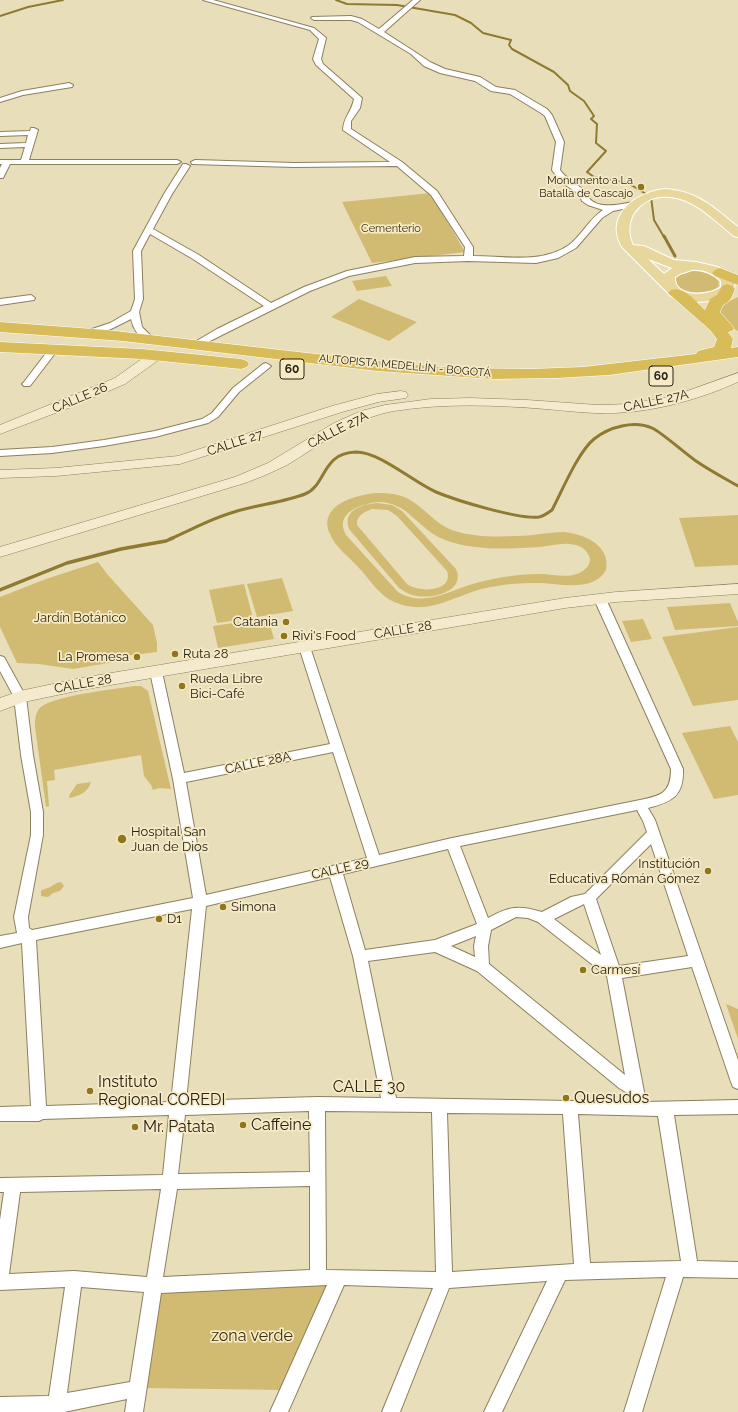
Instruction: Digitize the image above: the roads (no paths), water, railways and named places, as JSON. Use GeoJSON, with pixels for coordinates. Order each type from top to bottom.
{"type":"FeatureCollection","features":[{"type":"Feature","properties":{"kind":"highway"},"geometry":{"type":"LineString","coordinates":[[720,273],[729,292],[716,302],[712,312],[717,320],[738,336]]}},
{"type":"Feature","properties":{"kind":"highway"},"geometry":{"type":"LineString","coordinates":[[676,292],[716,327],[723,335],[725,342],[724,346],[720,350],[688,357],[680,361]]}},
{"type":"Feature","properties":{"kind":"highway","name":"AUTOPISTA MEDELLÍN - BOGOTÁ"},"geometry":{"type":"LineString","coordinates":[[0,328],[89,333],[151,347],[266,366],[388,378],[513,385],[583,384],[624,380],[738,364]]}},
{"type":"Feature","properties":{"kind":"highway"},"geometry":{"type":"LineString","coordinates":[[0,331],[12,333],[15,338],[0,346]]}},
{"type":"Feature","properties":{"kind":"highway"},"geometry":{"type":"LineString","coordinates":[[47,335],[151,347],[131,350],[42,345],[34,342],[37,337],[47,335]]}},
{"type":"Feature","properties":{"kind":"highway","name":"AUTOPISTA MEDELLÍN - BOGOTÁ"},"geometry":{"type":"LineString","coordinates":[[0,346],[53,350],[196,345],[386,367],[492,374],[574,373],[631,368],[738,352]]}},
{"type":"Feature","properties":{"kind":"main road"},"geometry":{"type":"LineString","coordinates":[[729,292],[697,297],[676,292],[628,247],[624,240],[622,231],[624,220],[634,204],[648,195],[665,193],[691,198],[738,233]]}},
{"type":"Feature","properties":{"kind":"main road"},"geometry":{"type":"LineString","coordinates":[[622,231],[629,241],[637,248],[658,260],[682,266],[709,268],[720,273]]}},
{"type":"Feature","properties":{"kind":"main road"},"geometry":{"type":"LineString","coordinates":[[676,292],[668,282],[668,277],[678,269],[696,266]]}},
{"type":"Feature","properties":{"kind":"main road","name":"CALLE 26"},"geometry":{"type":"LineString","coordinates":[[0,430],[120,381],[151,347]]}},
{"type":"Feature","properties":{"kind":"main road","name":"CALLE 27A"},"geometry":{"type":"LineString","coordinates":[[0,552],[49,536],[153,507],[254,475],[279,463],[325,434],[362,416],[392,407],[417,404],[514,403],[603,410],[622,409],[680,398],[738,377]]}},
{"type":"Feature","properties":{"kind":"main road","name":"CALLE 27"},"geometry":{"type":"LineString","coordinates":[[0,474],[56,472],[180,460],[337,409],[377,398],[407,394],[442,396],[465,403]]}},
{"type":"Feature","properties":{"kind":"main road","name":"CALLE 28"},"geometry":{"type":"LineString","coordinates":[[0,705],[20,697],[76,685],[551,605],[600,599],[738,589]]}},
{"type":"Feature","properties":{"kind":"street"},"geometry":{"type":"LineString","coordinates":[[206,0],[312,29],[324,38],[317,59],[320,65],[358,98],[356,108],[347,121],[347,130],[399,164],[434,192],[469,247],[470,251],[468,258]]}},
{"type":"Feature","properties":{"kind":"street"},"geometry":{"type":"LineString","coordinates":[[379,33],[417,0]]}},
{"type":"Feature","properties":{"kind":"street"},"geometry":{"type":"LineString","coordinates":[[314,18],[360,20],[413,53],[427,64],[443,71],[477,79],[494,89],[512,92],[544,111],[548,115],[560,142],[556,170],[564,180],[583,193],[585,199],[591,203],[610,209]]}},
{"type":"Feature","properties":{"kind":"street"},"geometry":{"type":"LineString","coordinates":[[0,100],[69,84]]}},
{"type":"Feature","properties":{"kind":"street"},"geometry":{"type":"LineString","coordinates":[[0,134],[33,132],[24,162]]}},
{"type":"Feature","properties":{"kind":"street"},"geometry":{"type":"LineString","coordinates":[[0,146],[30,145]]}},
{"type":"Feature","properties":{"kind":"street"},"geometry":{"type":"LineString","coordinates":[[0,176],[3,162],[177,162],[185,158],[195,162],[294,165],[399,164]]}},
{"type":"Feature","properties":{"kind":"street"},"geometry":{"type":"LineString","coordinates":[[177,162],[178,165],[186,166],[192,165],[195,162]]}},
{"type":"Feature","properties":{"kind":"street"},"geometry":{"type":"LineString","coordinates":[[151,347],[138,328],[136,312],[139,299],[138,251],[168,194],[186,166]]}},
{"type":"Feature","properties":{"kind":"street"},"geometry":{"type":"LineString","coordinates":[[196,345],[220,331],[307,288],[347,274],[415,260],[468,258],[536,260],[555,256],[573,246],[599,216],[610,209],[634,204]]}},
{"type":"Feature","properties":{"kind":"street"},"geometry":{"type":"LineString","coordinates":[[149,230],[196,257],[271,307]]}},
{"type":"Feature","properties":{"kind":"street"},"geometry":{"type":"LineString","coordinates":[[0,302],[31,298]]}},
{"type":"Feature","properties":{"kind":"street"},"geometry":{"type":"LineString","coordinates":[[89,333],[113,326],[136,312]]}},
{"type":"Feature","properties":{"kind":"street"},"geometry":{"type":"LineString","coordinates":[[27,384],[53,350]]}},
{"type":"Feature","properties":{"kind":"street"},"geometry":{"type":"LineString","coordinates":[[0,453],[80,447],[135,438],[205,421],[215,415],[236,390],[266,366]]}},
{"type":"Feature","properties":{"kind":"street","name":"CALLE 29"},"geometry":{"type":"LineString","coordinates":[[0,942],[200,902],[374,860],[640,805],[664,798],[676,788],[678,780],[677,769],[600,599]]}},
{"type":"Feature","properties":{"kind":"street"},"geometry":{"type":"LineString","coordinates":[[305,647],[374,860]]}},
{"type":"Feature","properties":{"kind":"street"},"geometry":{"type":"LineString","coordinates":[[0,660],[20,697],[27,755],[37,812],[37,835],[21,917],[23,931],[29,936],[39,1114]]}},
{"type":"Feature","properties":{"kind":"street"},"geometry":{"type":"LineString","coordinates":[[134,1412],[170,1182],[200,902],[179,779],[156,672]]}},
{"type":"Feature","properties":{"kind":"street","name":"CALLE 28A"},"geometry":{"type":"LineString","coordinates":[[179,779],[337,747]]}},
{"type":"Feature","properties":{"kind":"street"},"geometry":{"type":"LineString","coordinates":[[640,805],[649,820],[738,1082]]}},
{"type":"Feature","properties":{"kind":"street"},"geometry":{"type":"LineString","coordinates":[[543,918],[576,901],[589,898],[653,834]]}},
{"type":"Feature","properties":{"kind":"street"},"geometry":{"type":"LineString","coordinates":[[452,843],[486,927],[481,946],[482,967]]}},
{"type":"Feature","properties":{"kind":"street"},"geometry":{"type":"LineString","coordinates":[[334,870],[360,956],[390,1105]]}},
{"type":"Feature","properties":{"kind":"street"},"geometry":{"type":"LineString","coordinates":[[589,898],[614,973],[635,1090],[640,1109]]}},
{"type":"Feature","properties":{"kind":"street"},"geometry":{"type":"LineString","coordinates":[[360,956],[436,946],[486,927],[502,917],[515,912],[528,913],[543,918],[614,973],[696,961]]}},
{"type":"Feature","properties":{"kind":"street"},"geometry":{"type":"LineString","coordinates":[[436,946],[482,967],[624,1083],[635,1090]]}},
{"type":"Feature","properties":{"kind":"street"},"geometry":{"type":"LineString","coordinates":[[318,1104],[318,1278]]}},
{"type":"Feature","properties":{"kind":"street","name":"CALLE 30"},"geometry":{"type":"LineString","coordinates":[[0,1114],[39,1114],[318,1104],[640,1109],[738,1107]]}},
{"type":"Feature","properties":{"kind":"street"},"geometry":{"type":"LineString","coordinates":[[391,1412],[444,1280],[439,1105]]}},
{"type":"Feature","properties":{"kind":"street"},"geometry":{"type":"LineString","coordinates":[[570,1108],[583,1271]]}},
{"type":"Feature","properties":{"kind":"street"},"geometry":{"type":"LineString","coordinates":[[633,1412],[683,1270],[665,1109]]}},
{"type":"Feature","properties":{"kind":"street"},"geometry":{"type":"LineString","coordinates":[[0,1277],[7,1185],[318,1179]]}},
{"type":"Feature","properties":{"kind":"street"},"geometry":{"type":"LineString","coordinates":[[0,1282],[74,1279],[154,1285],[318,1278],[444,1280],[583,1271],[738,1270]]}},
{"type":"Feature","properties":{"kind":"street"},"geometry":{"type":"LineString","coordinates":[[493,1412],[560,1272]]}},
{"type":"Feature","properties":{"kind":"street"},"geometry":{"type":"LineString","coordinates":[[279,1412],[339,1278]]}},
{"type":"Feature","properties":{"kind":"street"},"geometry":{"type":"LineString","coordinates":[[57,1408],[74,1279]]}},
{"type":"Feature","properties":{"kind":"street"},"geometry":{"type":"LineString","coordinates":[[0,1406],[57,1408],[138,1389]]}},
{"type":"Feature","properties":{"kind":"waterway"},"geometry":{"type":"LineString","coordinates":[[0,16],[28,7],[63,0]]}},
{"type":"Feature","properties":{"kind":"waterway"},"geometry":{"type":"LineString","coordinates":[[336,0],[347,4],[397,5],[455,15],[471,23],[483,33],[511,40],[509,45],[512,49],[554,72],[568,85],[570,91],[584,101],[594,116],[591,119],[597,124],[596,143],[606,151],[587,172],[594,177],[628,183],[651,197],[654,220],[664,237]]}},
{"type":"Feature","properties":{"kind":"waterway"},"geometry":{"type":"LineString","coordinates":[[664,236],[675,256]]}},
{"type":"Feature","properties":{"kind":"waterway"},"geometry":{"type":"LineString","coordinates":[[170,539],[226,515],[305,494],[312,490],[330,463],[336,458],[345,454],[356,452],[365,453],[386,462],[436,492],[503,513],[539,517],[552,510],[576,462],[588,445],[594,439],[607,431],[630,425],[652,428],[662,434],[696,461],[738,486]]}},
{"type":"Feature","properties":{"kind":"waterway"},"geometry":{"type":"LineString","coordinates":[[0,590],[67,563],[121,549],[166,541],[173,538]]}},
{"type":"Feature","properties":{"kind":"place","name":"Monumento a La Batalla de Cascajo"},"geometry":{"type":"Point","coordinates":[641,187]}},
{"type":"Feature","properties":{"kind":"place","name":"Catania"},"geometry":{"type":"Point","coordinates":[286,622]}},
{"type":"Feature","properties":{"kind":"place","name":"Rivi's Food"},"geometry":{"type":"Point","coordinates":[284,636]}},
{"type":"Feature","properties":{"kind":"place","name":"Ruta 28"},"geometry":{"type":"Point","coordinates":[175,654]}},
{"type":"Feature","properties":{"kind":"place","name":"La Promesa"},"geometry":{"type":"Point","coordinates":[137,657]}},
{"type":"Feature","properties":{"kind":"place","name":"Rueda Libre Bici-Café"},"geometry":{"type":"Point","coordinates":[182,686]}},
{"type":"Feature","properties":{"kind":"place","name":"Hospital San Juan de Dios"},"geometry":{"type":"Point","coordinates":[122,839]}},
{"type":"Feature","properties":{"kind":"place","name":"Institución Educativa Román Gómez"},"geometry":{"type":"Point","coordinates":[708,871]}},
{"type":"Feature","properties":{"kind":"place","name":"Simona"},"geometry":{"type":"Point","coordinates":[223,907]}},
{"type":"Feature","properties":{"kind":"place","name":"D1"},"geometry":{"type":"Point","coordinates":[159,919]}},
{"type":"Feature","properties":{"kind":"place","name":"Carmesí"},"geometry":{"type":"Point","coordinates":[583,970]}},
{"type":"Feature","properties":{"kind":"place","name":"Instituto Regional COREDI"},"geometry":{"type":"Point","coordinates":[90,1091]}},
{"type":"Feature","properties":{"kind":"place","name":"Quesudos"},"geometry":{"type":"Point","coordinates":[566,1098]}},
{"type":"Feature","properties":{"kind":"place","name":"Caffeine"},"geometry":{"type":"Point","coordinates":[243,1125]}},
{"type":"Feature","properties":{"kind":"place","name":"Mr. Patata"},"geometry":{"type":"Point","coordinates":[135,1127]}},
{"type":"Feature","properties":{"kind":"park label","name":"Cementerio"},"geometry":{"type":"Point","coordinates":[391,229]}},
{"type":"Feature","properties":{"kind":"park label","name":"Jardín Botánico"},"geometry":{"type":"Point","coordinates":[80,618]}},
{"type":"Feature","properties":{"kind":"park label","name":"zona verde"},"geometry":{"type":"Point","coordinates":[252,1336]}}]}
